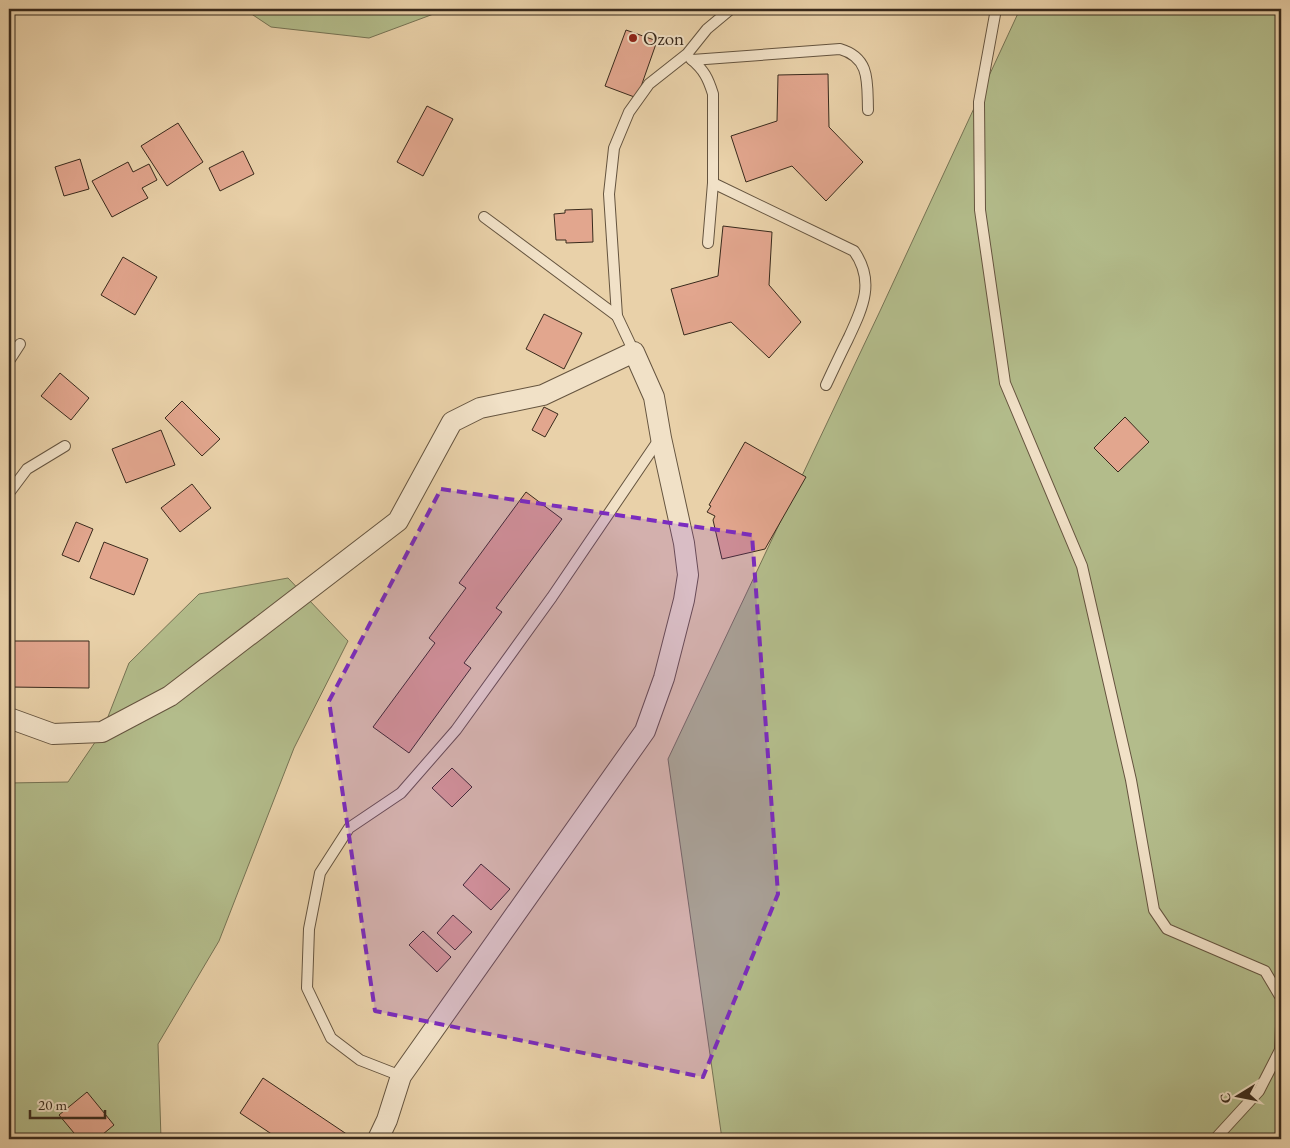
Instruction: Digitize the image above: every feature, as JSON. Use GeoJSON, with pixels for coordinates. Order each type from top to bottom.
{"type":"FeatureCollection","features":[{"type":"Feature","properties":{"kind":"street"},"geometry":{"type":"LineString","coordinates":[[9,718],[53,734],[102,732],[170,696],[398,522],[452,422],[480,408],[543,395],[634,352],[654,397],[660,438],[684,543],[688,575],[684,600],[664,678],[645,731],[401,1076],[387,1120],[378,1139]]}},
{"type":"Feature","properties":{"kind":"lane"},"geometry":{"type":"LineString","coordinates":[[634,352],[617,316],[609,194],[614,148],[629,112],[649,84],[690,57],[707,30],[731,9]]}},
{"type":"Feature","properties":{"kind":"lane"},"geometry":{"type":"LineString","coordinates":[[996,9],[979,102],[980,210],[1005,383],[1082,566],[1131,780],[1154,910],[1167,929],[1265,971],[1281,998]]}},
{"type":"Feature","properties":{"kind":"lane"},"geometry":{"type":"LineString","coordinates":[[690,57],[828,48],[845,50],[854,55],[864,66],[868,110]]}},
{"type":"Feature","properties":{"kind":"lane"},"geometry":{"type":"LineString","coordinates":[[690,57],[701,67],[713,94],[713,183],[708,243]]}},
{"type":"Feature","properties":{"kind":"lane"},"geometry":{"type":"LineString","coordinates":[[713,183],[854,251],[862,262],[865,275],[862,310],[826,386]]}},
{"type":"Feature","properties":{"kind":"lane"},"geometry":{"type":"LineString","coordinates":[[484,217],[617,316]]}},
{"type":"Feature","properties":{"kind":"lane"},"geometry":{"type":"LineString","coordinates":[[9,361],[20,344]]}},
{"type":"Feature","properties":{"kind":"lane"},"geometry":{"type":"LineString","coordinates":[[401,1076],[360,1060],[331,1038],[306,988],[309,929],[320,873],[349,828],[401,793],[456,730],[552,598],[660,438]]}},
{"type":"Feature","properties":{"kind":"lane"},"geometry":{"type":"LineString","coordinates":[[9,493],[27,470],[65,446]]}},
{"type":"Feature","properties":{"kind":"lane"},"geometry":{"type":"LineString","coordinates":[[1216,1139],[1259,1091],[1280,1050],[1281,1026]]}},
{"type":"Feature","properties":{"kind":"highlighted area"},"geometry":{"type":"Polygon","coordinates":[[[441,489],[752,535],[778,894],[703,1077],[375,1011],[329,701],[441,489]]]}},
{"type":"Feature","properties":{"kind":"green space"},"geometry":{"type":"Polygon","coordinates":[[[244,9],[447,9],[369,38],[271,27],[244,9]]]}},
{"type":"Feature","properties":{"kind":"green space"},"geometry":{"type":"Polygon","coordinates":[[[1020,9],[1281,9],[1281,1139],[722,1139],[668,759],[880,311],[1020,9]]]}},
{"type":"Feature","properties":{"kind":"green space"},"geometry":{"type":"Polygon","coordinates":[[[288,578],[348,641],[294,748],[219,941],[158,1044],[161,1139],[9,1139],[9,783],[68,782],[102,732],[129,663],[199,594],[288,578]]]}},
{"type":"Feature","properties":{"kind":"building"},"geometry":{"type":"Polygon","coordinates":[[[626,30],[657,41],[637,98],[605,86],[626,30]]]}},
{"type":"Feature","properties":{"kind":"building"},"geometry":{"type":"Polygon","coordinates":[[[828,74],[829,127],[863,162],[826,201],[792,166],[746,182],[731,136],[777,121],[778,75],[828,74]]]}},
{"type":"Feature","properties":{"kind":"building"},"geometry":{"type":"Polygon","coordinates":[[[427,106],[453,119],[423,176],[397,162],[427,106]]]}},
{"type":"Feature","properties":{"kind":"building"},"geometry":{"type":"Polygon","coordinates":[[[178,123],[203,162],[167,186],[141,146],[178,123]]]}},
{"type":"Feature","properties":{"kind":"building"},"geometry":{"type":"Polygon","coordinates":[[[243,151],[254,174],[220,191],[209,168],[243,151]]]}},
{"type":"Feature","properties":{"kind":"building"},"geometry":{"type":"Polygon","coordinates":[[[80,159],[89,189],[64,196],[55,167],[80,159]]]}},
{"type":"Feature","properties":{"kind":"building"},"geometry":{"type":"Polygon","coordinates":[[[128,162],[133,172],[149,164],[157,180],[142,188],[148,198],[112,217],[92,181],[128,162]]]}},
{"type":"Feature","properties":{"kind":"building"},"geometry":{"type":"Polygon","coordinates":[[[592,209],[593,242],[566,243],[566,240],[556,240],[554,214],[565,213],[565,210],[592,209]]]}},
{"type":"Feature","properties":{"kind":"building"},"geometry":{"type":"Polygon","coordinates":[[[723,226],[772,232],[769,285],[801,322],[769,358],[731,322],[684,335],[671,289],[718,276],[723,226]]]}},
{"type":"Feature","properties":{"kind":"building"},"geometry":{"type":"Polygon","coordinates":[[[123,257],[157,277],[135,315],[101,295],[123,257]]]}},
{"type":"Feature","properties":{"kind":"building"},"geometry":{"type":"Polygon","coordinates":[[[544,314],[582,333],[564,369],[526,349],[544,314]]]}},
{"type":"Feature","properties":{"kind":"building"},"geometry":{"type":"Polygon","coordinates":[[[60,373],[89,398],[71,420],[41,396],[60,373]]]}},
{"type":"Feature","properties":{"kind":"building"},"geometry":{"type":"Polygon","coordinates":[[[182,401],[220,439],[202,456],[165,418],[182,401]]]}},
{"type":"Feature","properties":{"kind":"building"},"geometry":{"type":"Polygon","coordinates":[[[544,407],[558,414],[545,437],[532,430],[544,407]]]}},
{"type":"Feature","properties":{"kind":"building"},"geometry":{"type":"Polygon","coordinates":[[[1125,417],[1149,442],[1118,472],[1094,448],[1125,417]]]}},
{"type":"Feature","properties":{"kind":"building"},"geometry":{"type":"Polygon","coordinates":[[[161,430],[175,465],[126,483],[112,449],[161,430]]]}},
{"type":"Feature","properties":{"kind":"building"},"geometry":{"type":"Polygon","coordinates":[[[745,442],[806,477],[765,549],[722,559],[713,520],[715,516],[707,512],[711,506],[709,505],[745,442]]]}},
{"type":"Feature","properties":{"kind":"building"},"geometry":{"type":"Polygon","coordinates":[[[192,484],[211,508],[180,532],[161,508],[192,484]]]}},
{"type":"Feature","properties":{"kind":"building"},"geometry":{"type":"Polygon","coordinates":[[[526,492],[562,519],[496,608],[502,612],[464,663],[471,668],[409,753],[373,727],[435,643],[429,638],[466,588],[459,583],[526,492]]]}},
{"type":"Feature","properties":{"kind":"building"},"geometry":{"type":"Polygon","coordinates":[[[76,522],[93,529],[79,562],[62,555],[76,522]]]}},
{"type":"Feature","properties":{"kind":"building"},"geometry":{"type":"Polygon","coordinates":[[[104,542],[148,559],[134,595],[90,578],[104,542]]]}},
{"type":"Feature","properties":{"kind":"building"},"geometry":{"type":"Polygon","coordinates":[[[9,641],[89,641],[89,688],[9,687],[9,641]]]}},
{"type":"Feature","properties":{"kind":"building"},"geometry":{"type":"Polygon","coordinates":[[[452,768],[472,787],[452,807],[432,788],[452,768]]]}},
{"type":"Feature","properties":{"kind":"building"},"geometry":{"type":"Polygon","coordinates":[[[481,864],[510,889],[491,910],[463,885],[481,864]]]}},
{"type":"Feature","properties":{"kind":"building"},"geometry":{"type":"Polygon","coordinates":[[[453,915],[472,932],[455,950],[437,933],[453,915]]]}},
{"type":"Feature","properties":{"kind":"building"},"geometry":{"type":"Polygon","coordinates":[[[423,931],[451,957],[437,972],[409,945],[423,931]]]}},
{"type":"Feature","properties":{"kind":"building"},"geometry":{"type":"Polygon","coordinates":[[[263,1078],[354,1139],[279,1139],[240,1113],[263,1078]]]}},
{"type":"Feature","properties":{"kind":"building"},"geometry":{"type":"Polygon","coordinates":[[[87,1092],[114,1125],[97,1139],[79,1139],[59,1115],[87,1092]]]}},
{"type":"Feature","properties":{"kind":"place","name":"Ozon"},"geometry":{"type":"Point","coordinates":[633,38]}}]}
